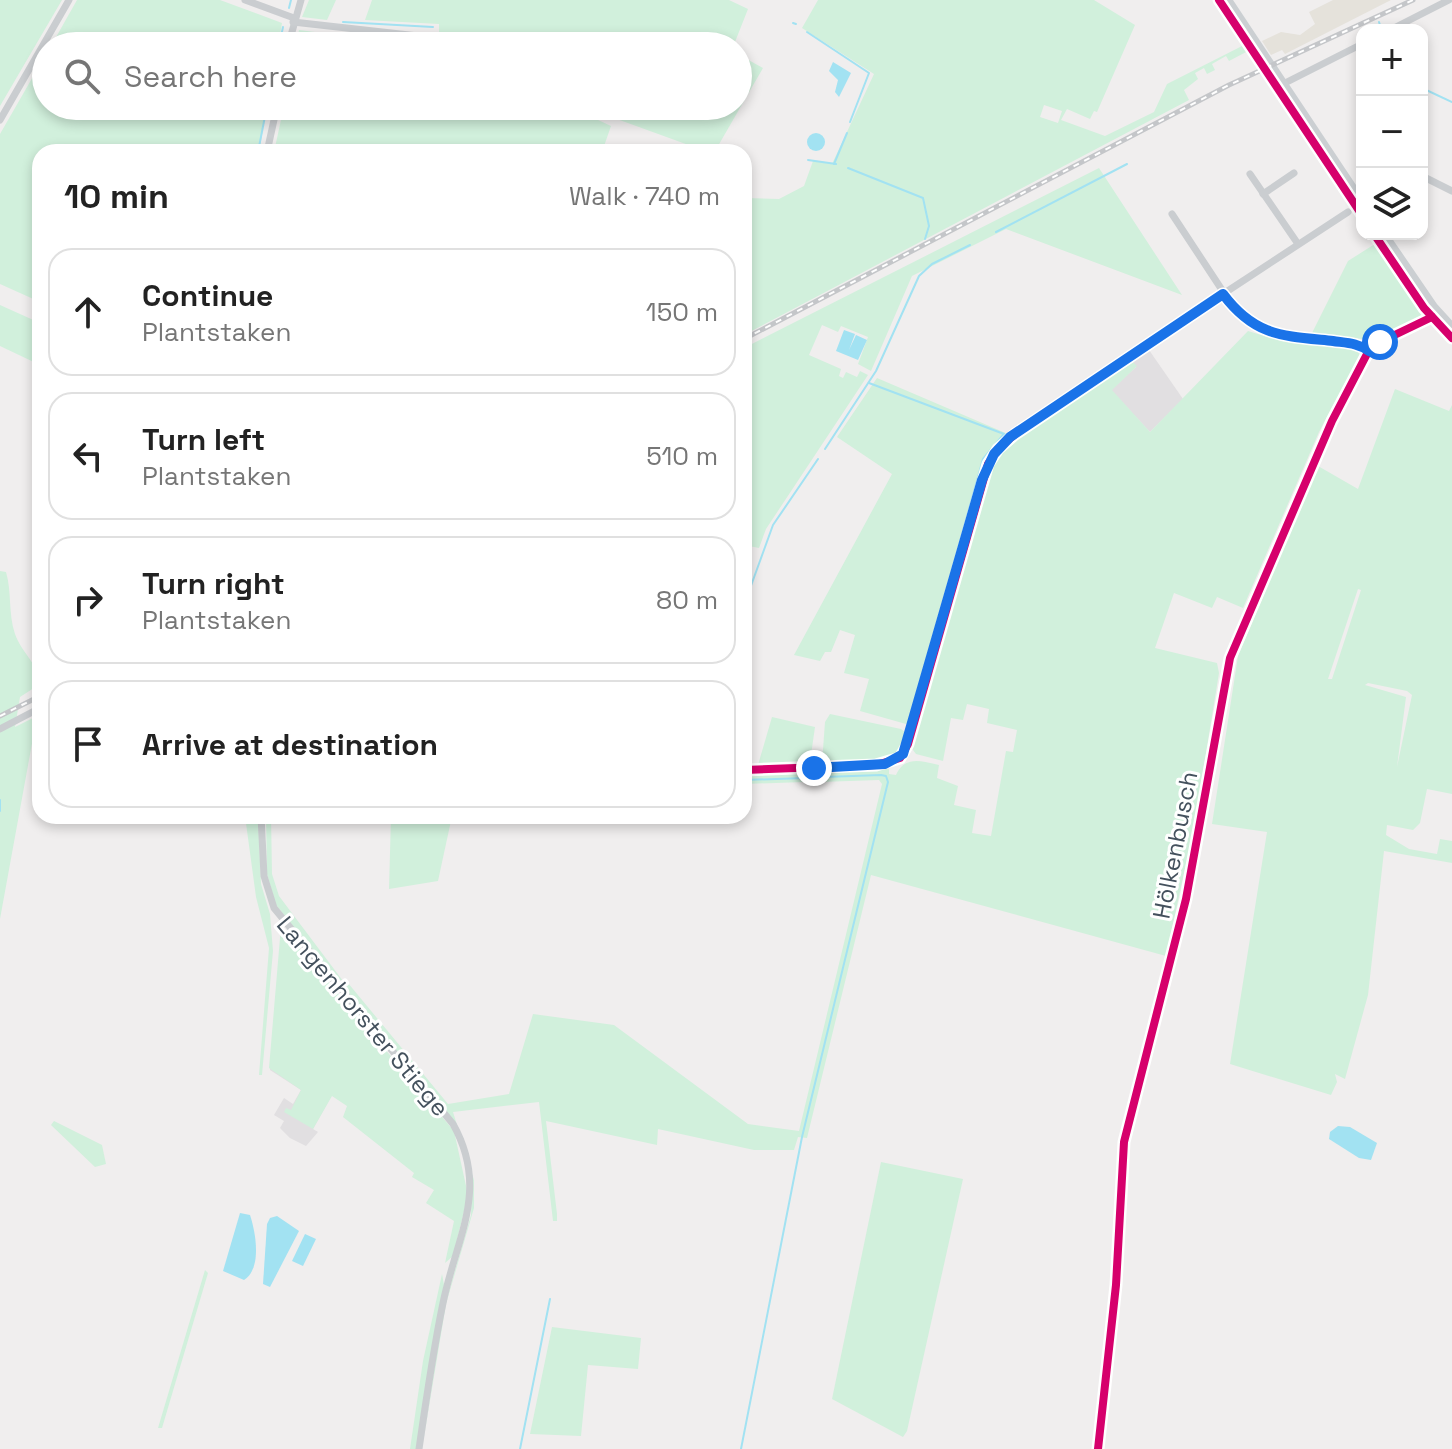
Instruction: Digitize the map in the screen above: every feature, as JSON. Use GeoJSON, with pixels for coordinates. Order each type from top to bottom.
{"type":"FeatureCollection","features":[{"type":"Feature","properties":{"kind":"main road"},"geometry":{"type":"LineString","coordinates":[[1227,0],[1356,194]]}},
{"type":"Feature","properties":{"kind":"main road"},"geometry":{"type":"LineString","coordinates":[[1387,240],[1438,314],[1452,328]]}},
{"type":"Feature","properties":{"kind":"street"},"geometry":{"type":"LineString","coordinates":[[51,32],[69,0]]}},
{"type":"Feature","properties":{"kind":"street"},"geometry":{"type":"LineString","coordinates":[[245,0],[294,20],[387,32]]}},
{"type":"Feature","properties":{"kind":"street"},"geometry":{"type":"LineString","coordinates":[[291,32],[301,0]]}},
{"type":"Feature","properties":{"kind":"street"},"geometry":{"type":"LineString","coordinates":[[1402,24],[1449,0]]}},
{"type":"Feature","properties":{"kind":"street"},"geometry":{"type":"LineString","coordinates":[[1283,84],[1356,47]]}},
{"type":"Feature","properties":{"kind":"street"},"geometry":{"type":"LineString","coordinates":[[0,120],[32,64]]}},
{"type":"Feature","properties":{"kind":"street"},"geometry":{"type":"LineString","coordinates":[[269,144],[274,120]]}},
{"type":"Feature","properties":{"kind":"street"},"geometry":{"type":"LineString","coordinates":[[1263,194],[1294,173]]}},
{"type":"Feature","properties":{"kind":"street"},"geometry":{"type":"LineString","coordinates":[[1250,174],[1298,244]]}},
{"type":"Feature","properties":{"kind":"street"},"geometry":{"type":"LineString","coordinates":[[1428,179],[1452,191]]}},
{"type":"Feature","properties":{"kind":"street"},"geometry":{"type":"LineString","coordinates":[[752,770],[885,764],[900,758],[908,744],[982,480],[994,454],[1020,430],[1348,212]]}},
{"type":"Feature","properties":{"kind":"street"},"geometry":{"type":"LineString","coordinates":[[1172,214],[1241,317],[1265,331],[1355,343],[1369,351],[1438,314]]}},
{"type":"Feature","properties":{"kind":"street","name":"Hölkenbusch"},"geometry":{"type":"LineString","coordinates":[[1098,1449],[1116,1285],[1124,1142],[1186,899],[1227,665],[1322,442],[1369,351]]}},
{"type":"Feature","properties":{"kind":"street"},"geometry":{"type":"LineString","coordinates":[[0,729],[32,712]]}},
{"type":"Feature","properties":{"kind":"street","name":"Langenhorster Stiege"},"geometry":{"type":"LineString","coordinates":[[261,824],[264,876],[274,908],[448,1118],[465,1155],[470,1208],[445,1290],[419,1449]]}},
{"type":"Feature","properties":{"kind":"shaded area"},"geometry":{"type":"Polygon","coordinates":[[[1333,0],[1391,0],[1285,54],[1282,50],[1271,55],[1262,41],[1281,32],[1300,35],[1315,24],[1309,12],[1333,0]]]}},
{"type":"Feature","properties":{"kind":"shaded area"},"geometry":{"type":"Polygon","coordinates":[[[1149,350],[1183,399],[1150,432],[1111,390],[1136,367],[1133,362],[1149,350]]]}},
{"type":"Feature","properties":{"kind":"shaded area"},"geometry":{"type":"Polygon","coordinates":[[[274,1045],[328,1102],[313,1129],[318,1132],[306,1146],[290,1138],[280,1128],[284,1121],[274,1115],[284,1098],[293,1104],[301,1090],[270,1070],[274,1045]]]}},
{"type":"Feature","properties":{"kind":"green space"},"geometry":{"type":"Polygon","coordinates":[[[0,0],[62,0],[43,32],[32,32],[32,51],[0,106],[0,0]]]}},
{"type":"Feature","properties":{"kind":"green space"},"geometry":{"type":"Polygon","coordinates":[[[77,0],[220,0],[282,23],[280,32],[59,32],[77,0]]]}},
{"type":"Feature","properties":{"kind":"green space"},"geometry":{"type":"Polygon","coordinates":[[[309,0],[336,0],[327,20],[302,17],[309,0]]]}},
{"type":"Feature","properties":{"kind":"green space"},"geometry":{"type":"Polygon","coordinates":[[[372,0],[729,0],[748,9],[739,32],[439,32],[439,24],[365,20],[372,0]]]}},
{"type":"Feature","properties":{"kind":"green space"},"geometry":{"type":"Polygon","coordinates":[[[818,0],[1094,0],[1135,25],[1097,112],[1094,111],[1090,119],[1067,109],[1061,120],[1105,136],[1154,112],[1167,84],[1246,44],[1250,50],[1229,61],[1226,56],[1212,64],[1215,70],[1207,74],[1204,68],[1195,73],[1198,79],[1184,90],[1189,100],[752,331],[752,198],[779,199],[804,186],[813,161],[832,164],[874,74],[802,28],[818,0]],[[1044,105],[1040,117],[1058,123],[1062,111],[1044,105]]]}},
{"type":"Feature","properties":{"kind":"green space"},"geometry":{"type":"Polygon","coordinates":[[[752,62],[763,68],[752,87],[752,62]]]}},
{"type":"Feature","properties":{"kind":"green space"},"geometry":{"type":"Polygon","coordinates":[[[32,78],[32,120],[265,120],[260,144],[32,144],[32,298],[0,284],[0,134],[32,78]]]}},
{"type":"Feature","properties":{"kind":"green space"},"geometry":{"type":"Polygon","coordinates":[[[281,120],[598,120],[611,126],[605,144],[276,144],[281,120]]]}},
{"type":"Feature","properties":{"kind":"green space"},"geometry":{"type":"Polygon","coordinates":[[[620,120],[733,120],[719,144],[686,144],[620,120]]]}},
{"type":"Feature","properties":{"kind":"green space"},"geometry":{"type":"Polygon","coordinates":[[[1099,168],[1182,295],[1006,229],[912,276],[871,371],[858,364],[868,337],[841,326],[838,332],[822,325],[809,355],[841,369],[839,376],[843,378],[846,372],[857,377],[860,371],[868,375],[766,529],[759,548],[752,547],[752,344],[1099,168]]]}},
{"type":"Feature","properties":{"kind":"green space"},"geometry":{"type":"Polygon","coordinates":[[[1378,242],[1424,310],[1422,316],[1371,340],[1312,333],[1348,261],[1378,242]]]}},
{"type":"Feature","properties":{"kind":"green space"},"geometry":{"type":"Polygon","coordinates":[[[0,305],[32,319],[32,361],[0,346],[0,305]]]}},
{"type":"Feature","properties":{"kind":"green space"},"geometry":{"type":"Polygon","coordinates":[[[1248,331],[1278,340],[1356,349],[1360,355],[1319,432],[1243,608],[1217,597],[1212,608],[1174,593],[1155,648],[1217,663],[1219,673],[1194,827],[1166,956],[871,875],[807,1138],[798,1137],[794,1150],[754,1150],[658,1129],[657,1145],[546,1121],[557,1214],[557,1221],[553,1221],[539,1102],[453,1112],[461,1137],[345,989],[348,983],[448,1104],[509,1094],[533,1014],[614,1025],[748,1124],[799,1131],[882,784],[879,780],[820,782],[817,774],[889,769],[889,774],[896,775],[909,762],[939,765],[937,778],[958,786],[954,805],[976,810],[972,833],[991,836],[1006,751],[1013,752],[1017,730],[987,723],[989,709],[967,704],[963,720],[951,718],[943,761],[916,754],[910,746],[991,466],[1020,433],[1133,362],[1137,366],[1112,390],[1150,432],[1248,331]]]}},
{"type":"Feature","properties":{"kind":"green space"},"geometry":{"type":"Polygon","coordinates":[[[877,378],[1008,434],[992,454],[913,718],[906,724],[860,711],[869,679],[844,673],[855,635],[840,630],[831,652],[825,652],[820,661],[794,655],[892,474],[837,437],[877,378]]]}},
{"type":"Feature","properties":{"kind":"green space"},"geometry":{"type":"Polygon","coordinates":[[[1395,389],[1449,411],[1452,405],[1452,794],[1427,789],[1420,823],[1413,830],[1387,825],[1386,835],[1409,849],[1437,854],[1440,839],[1452,841],[1452,863],[1384,851],[1368,995],[1345,1079],[1335,1074],[1337,1082],[1331,1095],[1230,1064],[1267,832],[1212,824],[1238,656],[1318,466],[1358,489],[1395,389]],[[1358,589],[1328,679],[1332,679],[1361,590],[1358,589]],[[1368,683],[1365,685],[1406,697],[1397,767],[1412,695],[1407,691],[1368,683]]]}},
{"type":"Feature","properties":{"kind":"green space"},"geometry":{"type":"Polygon","coordinates":[[[0,571],[6,572],[8,580],[15,634],[32,664],[32,689],[20,697],[15,727],[32,718],[32,743],[0,919],[0,571]]]}},
{"type":"Feature","properties":{"kind":"green space"},"geometry":{"type":"Polygon","coordinates":[[[830,714],[901,729],[906,733],[899,750],[887,759],[822,763],[825,722],[830,714]]]}},
{"type":"Feature","properties":{"kind":"green space"},"geometry":{"type":"Polygon","coordinates":[[[772,717],[815,727],[811,755],[805,764],[758,765],[772,717]]]}},
{"type":"Feature","properties":{"kind":"green space"},"geometry":{"type":"Polygon","coordinates":[[[802,772],[807,777],[804,782],[752,784],[752,774],[802,772]]]}},
{"type":"Feature","properties":{"kind":"green space"},"geometry":{"type":"Polygon","coordinates":[[[246,824],[258,824],[261,884],[270,914],[273,951],[262,1075],[259,1075],[269,948],[256,897],[246,824]]]}},
{"type":"Feature","properties":{"kind":"green space"},"geometry":{"type":"Polygon","coordinates":[[[266,824],[271,824],[272,874],[279,896],[343,981],[335,978],[276,905],[267,874],[266,824]]]}},
{"type":"Feature","properties":{"kind":"green space"},"geometry":{"type":"Polygon","coordinates":[[[391,824],[450,824],[438,881],[389,889],[391,824]]]}},
{"type":"Feature","properties":{"kind":"green space"},"geometry":{"type":"Polygon","coordinates":[[[281,926],[454,1131],[468,1195],[453,1256],[445,1263],[454,1221],[426,1203],[434,1190],[412,1177],[414,1173],[343,1117],[347,1106],[332,1096],[313,1129],[284,1112],[286,1108],[291,1110],[301,1090],[269,1068],[281,926]]]}},
{"type":"Feature","properties":{"kind":"green space"},"geometry":{"type":"Polygon","coordinates":[[[54,1121],[102,1145],[106,1164],[95,1167],[51,1125],[54,1121]]]}},
{"type":"Feature","properties":{"kind":"green space"},"geometry":{"type":"Polygon","coordinates":[[[467,1156],[474,1180],[474,1208],[446,1304],[422,1449],[443,1312],[471,1215],[472,1180],[467,1156]]]}},
{"type":"Feature","properties":{"kind":"green space"},"geometry":{"type":"Polygon","coordinates":[[[881,1162],[963,1179],[907,1431],[903,1437],[832,1399],[881,1162]]]}},
{"type":"Feature","properties":{"kind":"green space"},"geometry":{"type":"Polygon","coordinates":[[[205,1270],[208,1273],[162,1428],[158,1428],[205,1270]]]}},
{"type":"Feature","properties":{"kind":"green space"},"geometry":{"type":"Polygon","coordinates":[[[442,1274],[444,1285],[417,1449],[410,1449],[423,1361],[442,1274]]]}},
{"type":"Feature","properties":{"kind":"green space"},"geometry":{"type":"Polygon","coordinates":[[[552,1327],[641,1338],[638,1369],[588,1365],[581,1436],[530,1434],[552,1327]]]}},
{"type":"Feature","properties":{"kind":"water"},"geometry":{"type":"Polygon","coordinates":[[[833,62],[851,73],[839,97],[835,92],[838,80],[829,71],[833,62]]]}},
{"type":"Feature","properties":{"kind":"water"},"geometry":{"type":"Polygon","coordinates":[[[816,133],[825,142],[816,151],[807,142],[816,133]]]}},
{"type":"Feature","properties":{"kind":"water"},"geometry":{"type":"Polygon","coordinates":[[[844,330],[855,334],[849,350],[856,335],[867,340],[858,360],[836,351],[844,330]]]}},
{"type":"Feature","properties":{"kind":"water"},"geometry":{"type":"Polygon","coordinates":[[[1338,1126],[1350,1127],[1377,1143],[1371,1160],[1359,1158],[1329,1139],[1330,1132],[1338,1126]]]}},
{"type":"Feature","properties":{"kind":"water"},"geometry":{"type":"Polygon","coordinates":[[[240,1213],[250,1215],[255,1241],[253,1268],[244,1280],[223,1271],[240,1213]]]}},
{"type":"Feature","properties":{"kind":"water"},"geometry":{"type":"Polygon","coordinates":[[[277,1216],[299,1231],[270,1287],[263,1284],[267,1224],[270,1218],[277,1216]]]}},
{"type":"Feature","properties":{"kind":"water"},"geometry":{"type":"Polygon","coordinates":[[[305,1234],[316,1239],[303,1266],[292,1261],[305,1234]]]}},
{"type":"Feature","properties":{"kind":"waterway"},"geometry":{"type":"LineString","coordinates":[[289,8],[291,0]]}},
{"type":"Feature","properties":{"kind":"waterway"},"geometry":{"type":"LineString","coordinates":[[343,22],[433,27]]}},
{"type":"Feature","properties":{"kind":"waterway"},"geometry":{"type":"LineString","coordinates":[[282,32],[283,27]]}},
{"type":"Feature","properties":{"kind":"waterway"},"geometry":{"type":"LineString","coordinates":[[807,32],[869,73],[850,122]]}},
{"type":"Feature","properties":{"kind":"waterway"},"geometry":{"type":"LineString","coordinates":[[1428,91],[1452,102]]}},
{"type":"Feature","properties":{"kind":"waterway"},"geometry":{"type":"LineString","coordinates":[[260,144],[264,120]]}},
{"type":"Feature","properties":{"kind":"waterway"},"geometry":{"type":"LineString","coordinates":[[834,164],[847,133]]}},
{"type":"Feature","properties":{"kind":"waterway"},"geometry":{"type":"LineString","coordinates":[[808,160],[836,164]]}},
{"type":"Feature","properties":{"kind":"waterway"},"geometry":{"type":"LineString","coordinates":[[996,232],[1127,164]]}},
{"type":"Feature","properties":{"kind":"waterway"},"geometry":{"type":"LineString","coordinates":[[848,168],[923,198],[929,226],[925,239]]}},
{"type":"Feature","properties":{"kind":"waterway"},"geometry":{"type":"LineString","coordinates":[[825,449],[876,371],[919,276],[932,264],[970,245]]}},
{"type":"Feature","properties":{"kind":"waterway"},"geometry":{"type":"LineString","coordinates":[[869,383],[1004,434],[983,459],[939,617]]}},
{"type":"Feature","properties":{"kind":"waterway"},"geometry":{"type":"LineString","coordinates":[[752,583],[773,525],[818,459]]}},
{"type":"Feature","properties":{"kind":"waterway"},"geometry":{"type":"LineString","coordinates":[[912,710],[936,627]]}},
{"type":"Feature","properties":{"kind":"waterway"},"geometry":{"type":"LineString","coordinates":[[741,1449],[802,1137],[888,782],[886,776],[881,775],[824,777]]}},
{"type":"Feature","properties":{"kind":"waterway"},"geometry":{"type":"LineString","coordinates":[[752,780],[805,778]]}},
{"type":"Feature","properties":{"kind":"waterway"},"geometry":{"type":"LineString","coordinates":[[0,800],[0,811]]}},
{"type":"Feature","properties":{"kind":"waterway"},"geometry":{"type":"LineString","coordinates":[[520,1449],[550,1299]]}},
{"type":"Feature","properties":{"kind":"railway"},"geometry":{"type":"LineString","coordinates":[[752,335],[1229,85],[1413,0]]}},
{"type":"Feature","properties":{"kind":"railway"},"geometry":{"type":"LineString","coordinates":[[0,716],[32,700]]}},
{"type":"Feature","properties":{"kind":"cycle path"},"geometry":{"type":"LineString","coordinates":[[1219,0],[1356,206]]}},
{"type":"Feature","properties":{"kind":"cycle path"},"geometry":{"type":"LineString","coordinates":[[1378,240],[1424,308],[1452,338]]}},
{"type":"Feature","properties":{"kind":"cycle path"},"geometry":{"type":"LineString","coordinates":[[752,770],[876,765],[900,758],[908,744],[988,464],[998,449],[1015,434],[1223,294],[1247,319],[1272,332],[1352,344],[1369,351]]}},
{"type":"Feature","properties":{"kind":"cycle path"},"geometry":{"type":"LineString","coordinates":[[1098,1449],[1116,1285],[1124,1142],[1186,899],[1230,658],[1332,421],[1367,354],[1380,342],[1432,317]]}},
{"type":"Feature","properties":{"kind":"route"},"geometry":{"type":"LineString","coordinates":[[814,768],[885,764],[898,760],[903,754],[982,480],[994,454],[1010,437],[1223,294],[1241,317],[1265,331],[1291,337],[1355,343],[1369,351],[1380,342]]}}]}
